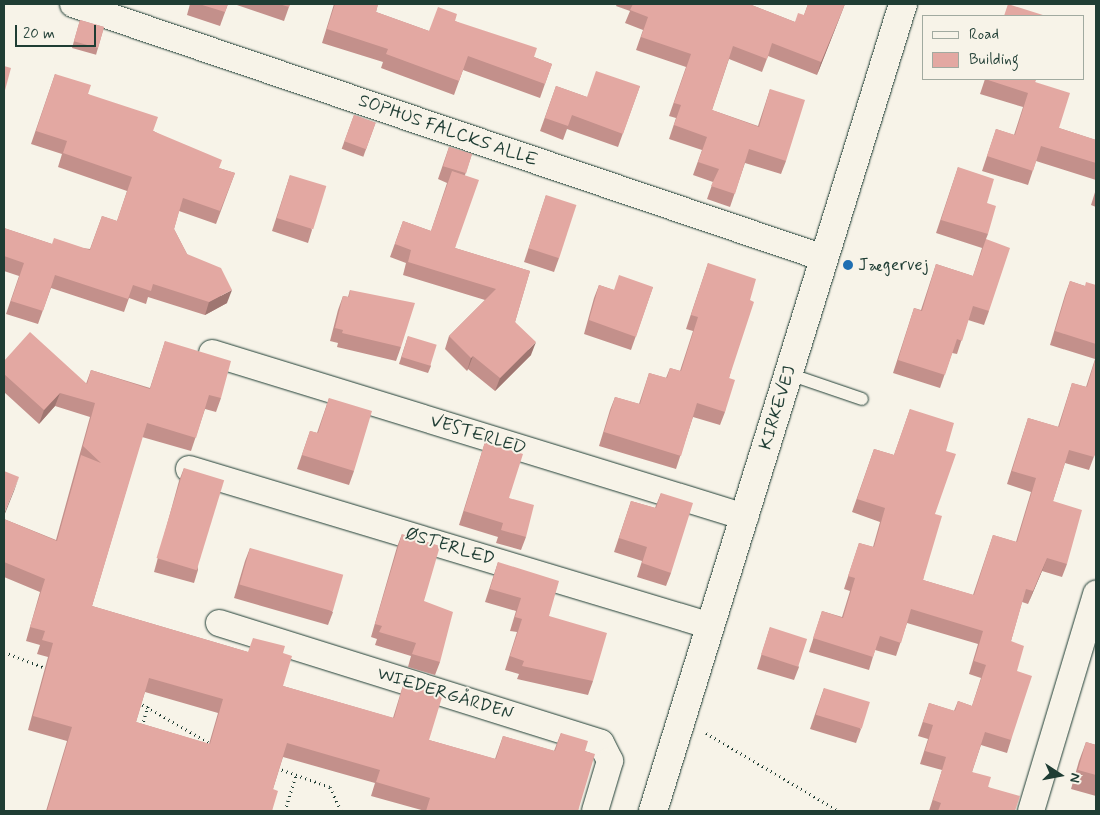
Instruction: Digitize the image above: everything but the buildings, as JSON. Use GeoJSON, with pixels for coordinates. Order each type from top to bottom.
{"type":"FeatureCollection","features":[{"type":"Feature","properties":{"kind":"main road","name":"KIRKEVEJ"},"geometry":{"type":"LineString","coordinates":[[653,811],[903,4]]}},
{"type":"Feature","properties":{"kind":"street","name":"SOPHUS FALCKS ALLE"},"geometry":{"type":"LineString","coordinates":[[73,4],[824,258]]}},
{"type":"Feature","properties":{"kind":"street","name":"VESTERLED"},"geometry":{"type":"LineString","coordinates":[[212,353],[745,517]]}},
{"type":"Feature","properties":{"kind":"street","name":"ØSTERLED"},"geometry":{"type":"LineString","coordinates":[[189,469],[711,626]]}},
{"type":"Feature","properties":{"kind":"street"},"geometry":{"type":"LineString","coordinates":[[1031,811],[1096,594]]}},
{"type":"Feature","properties":{"kind":"street","name":"WIEDERGÅRDEN"},"geometry":{"type":"LineString","coordinates":[[219,623],[601,743],[610,761],[595,811]]}},
{"type":"Feature","properties":{"kind":"lane"},"geometry":{"type":"LineString","coordinates":[[789,374],[862,399]]}},
{"type":"Feature","properties":{"kind":"path"},"geometry":{"type":"LineString","coordinates":[[4,652],[58,672]]}},
{"type":"Feature","properties":{"kind":"path"},"geometry":{"type":"LineString","coordinates":[[130,699],[148,706],[216,747]]}},
{"type":"Feature","properties":{"kind":"path"},"geometry":{"type":"LineString","coordinates":[[139,734],[148,706]]}},
{"type":"Feature","properties":{"kind":"path"},"geometry":{"type":"LineString","coordinates":[[682,719],[839,811]]}},
{"type":"Feature","properties":{"kind":"path"},"geometry":{"type":"LineString","coordinates":[[270,766],[330,786],[341,811]]}},
{"type":"Feature","properties":{"kind":"path"},"geometry":{"type":"LineString","coordinates":[[285,811],[296,775]]}},
{"type":"Feature","properties":{"kind":"place","name":"Jægervej"},"geometry":{"type":"Point","coordinates":[848,265]}}]}
